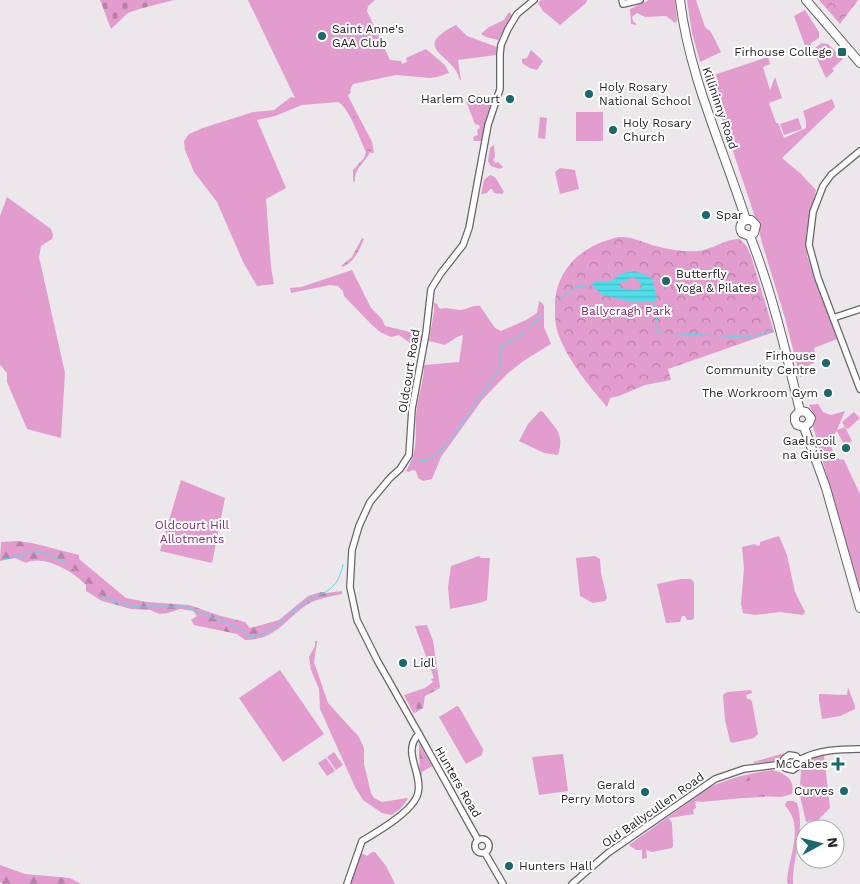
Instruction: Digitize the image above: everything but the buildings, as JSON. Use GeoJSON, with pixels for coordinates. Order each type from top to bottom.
{"type":"FeatureCollection","features":[{"type":"Feature","properties":{"kind":"main road","name":"Killininny Road"},"geometry":{"type":"LineString","coordinates":[[680,0],[692,60],[746,220],[740,228],[742,233],[750,236],[777,318],[800,411],[795,416],[794,421],[804,427],[828,493],[860,608]]}},
{"type":"Feature","properties":{"kind":"main road"},"geometry":{"type":"LineString","coordinates":[[806,0],[860,63]]}},
{"type":"Feature","properties":{"kind":"street","name":"Oldcourt Road"},"geometry":{"type":"LineString","coordinates":[[419,734],[377,660],[358,620],[350,587],[352,550],[359,526],[370,502],[400,469],[409,455],[412,409],[426,333],[431,289],[440,273],[460,252],[469,228],[489,120],[500,89],[501,45],[517,14],[534,0]]}},
{"type":"Feature","properties":{"kind":"street"},"geometry":{"type":"LineString","coordinates":[[622,0],[623,4],[640,0]]}},
{"type":"Feature","properties":{"kind":"street"},"geometry":{"type":"LineString","coordinates":[[860,151],[830,175],[818,198],[812,220],[809,245],[833,318],[860,389]]}},
{"type":"Feature","properties":{"kind":"street"},"geometry":{"type":"LineString","coordinates":[[833,318],[860,309]]}},
{"type":"Feature","properties":{"kind":"street","name":"Hunters Road"},"geometry":{"type":"LineString","coordinates":[[419,734],[478,840],[476,849],[480,853],[485,852],[489,847],[488,843],[485,840],[478,840]]}},
{"type":"Feature","properties":{"kind":"street"},"geometry":{"type":"LineString","coordinates":[[347,884],[362,841],[376,833],[408,808],[418,794],[418,779],[411,749],[413,742],[419,734]]}},
{"type":"Feature","properties":{"kind":"street"},"geometry":{"type":"LineString","coordinates":[[799,760],[823,752],[840,749],[860,749]]}},
{"type":"Feature","properties":{"kind":"street"},"geometry":{"type":"LineString","coordinates":[[789,754],[794,755],[799,760],[799,765],[792,770],[786,768],[783,764],[784,759],[789,754]]}},
{"type":"Feature","properties":{"kind":"street","name":"Old Ballycullen Road"},"geometry":{"type":"LineString","coordinates":[[572,884],[608,853],[715,779],[744,769],[783,764]]}},
{"type":"Feature","properties":{"kind":"street","name":"Hunters Road"},"geometry":{"type":"LineString","coordinates":[[485,852],[504,884]]}},
{"type":"Feature","properties":{"kind":"green space"},"geometry":{"type":"Polygon","coordinates":[[[100,0],[174,0],[128,13],[111,29],[100,0]]]}},
{"type":"Feature","properties":{"kind":"green space"},"geometry":{"type":"Polygon","coordinates":[[[248,0],[375,0],[368,6],[367,11],[390,60],[401,61],[402,64],[407,62],[406,58],[426,49],[445,65],[449,73],[430,78],[396,75],[353,84],[348,96],[372,142],[374,153],[366,152],[350,117],[338,102],[302,105],[275,116],[257,120],[286,188],[266,199],[274,284],[257,286],[243,262],[217,202],[194,172],[185,150],[184,141],[189,134],[203,128],[253,112],[274,110],[291,97],[295,98],[248,0]]]}},
{"type":"Feature","properties":{"kind":"green space"},"geometry":{"type":"Polygon","coordinates":[[[541,0],[587,0],[586,3],[560,25],[543,11],[538,3],[541,0]]]}},
{"type":"Feature","properties":{"kind":"green space"},"geometry":{"type":"Polygon","coordinates":[[[649,0],[675,0],[677,21],[675,23],[666,16],[645,17],[637,13],[632,17],[637,25],[631,24],[630,9],[649,0]]]}},
{"type":"Feature","properties":{"kind":"green space"},"geometry":{"type":"Polygon","coordinates":[[[687,0],[696,0],[705,27],[711,32],[721,52],[700,62],[692,33],[687,0]]]}},
{"type":"Feature","properties":{"kind":"green space"},"geometry":{"type":"Polygon","coordinates":[[[819,0],[858,0],[840,24],[819,0]]]}},
{"type":"Feature","properties":{"kind":"green space"},"geometry":{"type":"Polygon","coordinates":[[[805,10],[819,32],[819,38],[811,43],[807,51],[794,16],[805,10]]]}},
{"type":"Feature","properties":{"kind":"green space"},"geometry":{"type":"Polygon","coordinates":[[[509,12],[512,15],[498,40],[481,34],[489,27],[504,20],[509,12]]]}},
{"type":"Feature","properties":{"kind":"green space"},"geometry":{"type":"Polygon","coordinates":[[[456,25],[467,36],[497,47],[496,55],[458,60],[461,80],[451,64],[438,52],[435,46],[436,40],[442,33],[456,25]]]}},
{"type":"Feature","properties":{"kind":"green space"},"geometry":{"type":"Polygon","coordinates":[[[822,43],[828,44],[843,59],[832,69],[834,71],[826,78],[814,52],[816,47],[822,43]]]}},
{"type":"Feature","properties":{"kind":"green space"},"geometry":{"type":"Polygon","coordinates":[[[531,50],[543,61],[537,70],[522,63],[522,59],[527,58],[531,50]]]}},
{"type":"Feature","properties":{"kind":"green space"},"geometry":{"type":"Polygon","coordinates":[[[768,57],[770,64],[763,67],[770,90],[775,77],[782,98],[769,103],[784,138],[806,128],[803,111],[832,99],[835,107],[782,158],[816,190],[806,233],[807,256],[837,339],[814,348],[815,354],[812,355],[814,363],[809,365],[808,372],[800,377],[785,318],[762,243],[759,230],[760,222],[755,217],[708,77],[768,57]]]}},
{"type":"Feature","properties":{"kind":"green space"},"geometry":{"type":"Polygon","coordinates":[[[494,99],[487,115],[481,141],[474,141],[473,137],[478,135],[477,130],[480,128],[479,125],[475,124],[466,101],[494,99]]]}},
{"type":"Feature","properties":{"kind":"green space"},"geometry":{"type":"Polygon","coordinates":[[[350,111],[353,112],[371,150],[356,172],[355,181],[353,182],[353,170],[364,158],[367,150],[350,111]]]}},
{"type":"Feature","properties":{"kind":"green space"},"geometry":{"type":"Polygon","coordinates":[[[576,112],[603,112],[603,141],[576,141],[576,112]]]}},
{"type":"Feature","properties":{"kind":"green space"},"geometry":{"type":"Polygon","coordinates":[[[540,117],[547,118],[545,139],[538,138],[540,117]]]}},
{"type":"Feature","properties":{"kind":"green space"},"geometry":{"type":"Polygon","coordinates":[[[798,118],[802,129],[784,135],[780,124],[798,118]]]}},
{"type":"Feature","properties":{"kind":"green space"},"geometry":{"type":"Polygon","coordinates":[[[494,145],[495,157],[493,160],[503,167],[500,169],[491,166],[488,161],[490,148],[494,145]]]}},
{"type":"Feature","properties":{"kind":"green space"},"geometry":{"type":"Polygon","coordinates":[[[560,168],[575,170],[579,189],[560,194],[555,172],[560,168]]]}},
{"type":"Feature","properties":{"kind":"green space"},"geometry":{"type":"Polygon","coordinates":[[[490,175],[495,177],[504,192],[502,194],[494,193],[490,189],[487,193],[481,194],[484,180],[490,175]]]}},
{"type":"Feature","properties":{"kind":"green space"},"geometry":{"type":"Polygon","coordinates":[[[7,197],[51,229],[53,235],[52,239],[41,246],[39,257],[65,373],[61,438],[27,429],[7,382],[7,373],[0,365],[0,216],[7,197]]]}},
{"type":"Feature","properties":{"kind":"green space","name":"Ballycragh Park"},"geometry":{"type":"Polygon","coordinates":[[[619,237],[667,249],[688,251],[704,250],[730,240],[740,239],[747,247],[751,256],[774,332],[668,369],[671,380],[645,385],[610,398],[607,407],[580,373],[562,344],[556,327],[555,307],[556,293],[560,281],[565,270],[573,261],[593,246],[619,237]]]}},
{"type":"Feature","properties":{"kind":"green space"},"geometry":{"type":"Polygon","coordinates":[[[362,238],[364,239],[356,256],[342,267],[352,257],[362,238]]]}},
{"type":"Feature","properties":{"kind":"green space"},"geometry":{"type":"Polygon","coordinates":[[[352,270],[371,308],[382,319],[385,326],[423,335],[422,339],[418,339],[417,344],[410,343],[399,335],[391,337],[380,332],[344,296],[343,291],[338,286],[330,285],[291,293],[290,288],[301,287],[352,270]]]}},
{"type":"Feature","properties":{"kind":"green space"},"geometry":{"type":"Polygon","coordinates":[[[539,301],[544,306],[544,327],[551,344],[507,374],[482,400],[441,457],[432,479],[423,481],[418,478],[416,471],[406,471],[411,462],[415,447],[416,416],[424,365],[459,362],[463,335],[445,345],[429,341],[434,302],[441,309],[461,310],[480,306],[495,328],[501,331],[537,313],[539,301]]]}},
{"type":"Feature","properties":{"kind":"green space"},"geometry":{"type":"Polygon","coordinates":[[[818,404],[823,412],[831,415],[845,411],[837,430],[845,427],[852,441],[844,445],[837,431],[830,439],[834,458],[844,460],[860,494],[860,594],[813,426],[813,413],[809,405],[818,404]]]}},
{"type":"Feature","properties":{"kind":"green space"},"geometry":{"type":"Polygon","coordinates":[[[540,411],[543,412],[558,432],[560,448],[558,455],[544,453],[519,441],[528,424],[540,411]]]}},
{"type":"Feature","properties":{"kind":"green space"},"geometry":{"type":"Polygon","coordinates":[[[854,412],[860,418],[848,429],[842,422],[854,412]]]}},
{"type":"Feature","properties":{"kind":"green space","name":"Oldcourt Hill Allotments"},"geometry":{"type":"Polygon","coordinates":[[[181,480],[225,498],[212,563],[160,551],[181,480]]]}},
{"type":"Feature","properties":{"kind":"green space"},"geometry":{"type":"Polygon","coordinates":[[[779,536],[787,555],[795,592],[805,612],[803,615],[780,612],[755,615],[743,613],[741,604],[744,568],[742,547],[755,544],[757,546],[760,545],[760,542],[779,536]]]}},
{"type":"Feature","properties":{"kind":"green space"},"geometry":{"type":"Polygon","coordinates":[[[17,541],[79,555],[79,559],[126,598],[147,602],[189,605],[245,622],[250,628],[279,620],[308,596],[321,592],[342,591],[342,594],[314,601],[272,633],[264,637],[245,640],[237,634],[194,625],[191,620],[197,616],[193,611],[180,609],[160,614],[150,610],[131,609],[102,601],[86,591],[86,585],[81,580],[66,570],[49,563],[33,561],[26,563],[15,558],[0,561],[1,542],[17,541]]]}},
{"type":"Feature","properties":{"kind":"green space"},"geometry":{"type":"Polygon","coordinates":[[[479,556],[481,558],[490,558],[487,600],[450,609],[448,587],[451,566],[479,556]]]}},
{"type":"Feature","properties":{"kind":"green space"},"geometry":{"type":"Polygon","coordinates":[[[595,556],[600,559],[607,598],[605,601],[593,603],[580,596],[576,558],[595,556]]]}},
{"type":"Feature","properties":{"kind":"green space"},"geometry":{"type":"Polygon","coordinates":[[[691,579],[694,582],[694,618],[687,620],[685,616],[682,616],[680,622],[666,623],[657,584],[691,579]]]}},
{"type":"Feature","properties":{"kind":"green space"},"geometry":{"type":"Polygon","coordinates":[[[427,625],[433,641],[440,687],[422,693],[414,714],[404,695],[425,688],[433,682],[431,679],[434,678],[415,626],[427,625]]]}},
{"type":"Feature","properties":{"kind":"green space"},"geometry":{"type":"Polygon","coordinates":[[[315,641],[317,643],[314,662],[328,703],[359,737],[364,748],[364,764],[371,793],[374,798],[382,802],[408,799],[392,815],[382,813],[363,800],[355,787],[320,709],[319,689],[311,670],[309,657],[315,646],[315,641]]]}},
{"type":"Feature","properties":{"kind":"green space"},"geometry":{"type":"Polygon","coordinates":[[[280,670],[324,734],[283,762],[239,698],[280,670]]]}},
{"type":"Feature","properties":{"kind":"green space"},"geometry":{"type":"Polygon","coordinates":[[[440,687],[425,696],[423,708],[415,713],[422,693],[440,687]]]}},
{"type":"Feature","properties":{"kind":"green space"},"geometry":{"type":"Polygon","coordinates":[[[848,687],[855,709],[840,716],[822,719],[819,694],[847,695],[848,687]]]}},
{"type":"Feature","properties":{"kind":"green space"},"geometry":{"type":"Polygon","coordinates":[[[751,690],[752,693],[746,695],[747,699],[750,699],[752,702],[758,734],[754,738],[732,743],[725,720],[723,695],[727,692],[751,690]]]}},
{"type":"Feature","properties":{"kind":"green space"},"geometry":{"type":"Polygon","coordinates":[[[457,706],[483,749],[482,755],[466,764],[439,717],[457,706]]]}},
{"type":"Feature","properties":{"kind":"green space"},"geometry":{"type":"Polygon","coordinates":[[[419,743],[432,766],[422,772],[421,790],[418,799],[420,781],[419,743]]]}},
{"type":"Feature","properties":{"kind":"green space"},"geometry":{"type":"Polygon","coordinates":[[[334,752],[343,765],[336,770],[327,757],[334,752]]]}},
{"type":"Feature","properties":{"kind":"green space"},"geometry":{"type":"Polygon","coordinates":[[[785,753],[779,759],[753,762],[785,753]]]}},
{"type":"Feature","properties":{"kind":"green space"},"geometry":{"type":"Polygon","coordinates":[[[563,754],[568,791],[539,795],[532,757],[563,754]]]}},
{"type":"Feature","properties":{"kind":"green space"},"geometry":{"type":"Polygon","coordinates":[[[824,756],[830,808],[819,819],[805,819],[798,787],[800,786],[801,770],[798,771],[808,759],[824,756]]]}},
{"type":"Feature","properties":{"kind":"green space"},"geometry":{"type":"Polygon","coordinates":[[[326,758],[335,771],[327,776],[318,763],[326,758]]]}},
{"type":"Feature","properties":{"kind":"green space"},"geometry":{"type":"Polygon","coordinates":[[[772,770],[785,775],[791,781],[792,794],[781,797],[762,796],[702,802],[695,801],[696,808],[693,810],[694,814],[669,818],[672,823],[672,848],[652,852],[646,850],[647,858],[642,859],[642,850],[636,850],[629,845],[710,787],[740,776],[772,770]]]}},
{"type":"Feature","properties":{"kind":"green space"},"geometry":{"type":"Polygon","coordinates":[[[748,775],[751,778],[749,781],[742,781],[740,784],[741,790],[752,796],[765,795],[765,797],[744,798],[735,784],[735,780],[748,775]]]}},
{"type":"Feature","properties":{"kind":"green space"},"geometry":{"type":"Polygon","coordinates":[[[787,801],[797,803],[800,819],[795,819],[795,827],[791,814],[785,805],[787,801]]]}},
{"type":"Feature","properties":{"kind":"green space"},"geometry":{"type":"Polygon","coordinates":[[[795,834],[793,884],[788,884],[788,874],[795,834]]]}},
{"type":"Feature","properties":{"kind":"green space"},"geometry":{"type":"Polygon","coordinates":[[[375,852],[386,866],[395,884],[351,884],[361,853],[367,856],[375,852]]]}},
{"type":"Feature","properties":{"kind":"green space"},"geometry":{"type":"Polygon","coordinates":[[[0,865],[25,874],[70,878],[81,884],[3,884],[0,882],[0,865]]]}},
{"type":"Feature","properties":{"kind":"water"},"geometry":{"type":"Polygon","coordinates":[[[635,271],[652,278],[657,298],[653,302],[632,302],[602,295],[592,285],[595,281],[608,282],[623,273],[635,271]],[[634,277],[620,283],[620,288],[637,290],[642,286],[634,277]]]}},
{"type":"Feature","properties":{"kind":"waterway"},"geometry":{"type":"LineString","coordinates":[[559,300],[576,287],[593,285]]}},
{"type":"Feature","properties":{"kind":"waterway"},"geometry":{"type":"LineString","coordinates":[[653,302],[657,311],[656,325],[659,333],[747,337],[772,330]]}},
{"type":"Feature","properties":{"kind":"waterway"},"geometry":{"type":"LineString","coordinates":[[412,462],[427,460],[439,452],[451,439],[500,368],[500,347],[519,336],[543,315]]}},
{"type":"Feature","properties":{"kind":"waterway"},"geometry":{"type":"LineString","coordinates":[[0,560],[22,557],[24,553],[29,551],[46,554],[68,563],[100,595],[116,602],[137,607],[186,607],[238,628],[250,637],[273,628],[306,602],[330,589],[341,574],[343,565]]}},
{"type":"Feature","properties":{"kind":"place","name":"Saint Anne's GAA Club"},"geometry":{"type":"Point","coordinates":[322,36]}},
{"type":"Feature","properties":{"kind":"place","name":"Firhouse College"},"geometry":{"type":"Point","coordinates":[842,52]}},
{"type":"Feature","properties":{"kind":"place","name":"Holy Rosary National School"},"geometry":{"type":"Point","coordinates":[589,94]}},
{"type":"Feature","properties":{"kind":"place","name":"Harlem Court"},"geometry":{"type":"Point","coordinates":[510,99]}},
{"type":"Feature","properties":{"kind":"place","name":"Holy Rosary Church"},"geometry":{"type":"Point","coordinates":[613,130]}},
{"type":"Feature","properties":{"kind":"place","name":"Spar"},"geometry":{"type":"Point","coordinates":[706,215]}},
{"type":"Feature","properties":{"kind":"place","name":"Butterfly Yoga & Pilates"},"geometry":{"type":"Point","coordinates":[666,281]}},
{"type":"Feature","properties":{"kind":"place","name":"Firhouse Community Centre"},"geometry":{"type":"Point","coordinates":[826,363]}},
{"type":"Feature","properties":{"kind":"place","name":"The Workroom Gym"},"geometry":{"type":"Point","coordinates":[828,393]}},
{"type":"Feature","properties":{"kind":"place","name":"Gaelscoil na Giúise"},"geometry":{"type":"Point","coordinates":[846,448]}},
{"type":"Feature","properties":{"kind":"place","name":"Lidl"},"geometry":{"type":"Point","coordinates":[403,663]}},
{"type":"Feature","properties":{"kind":"place","name":"McCabes"},"geometry":{"type":"Point","coordinates":[838,764]}},
{"type":"Feature","properties":{"kind":"place","name":"Curves"},"geometry":{"type":"Point","coordinates":[844,791]}},
{"type":"Feature","properties":{"kind":"place","name":"Gerald Perry Motors"},"geometry":{"type":"Point","coordinates":[645,792]}},
{"type":"Feature","properties":{"kind":"place","name":"Hunters Hall"},"geometry":{"type":"Point","coordinates":[509,866]}}]}
